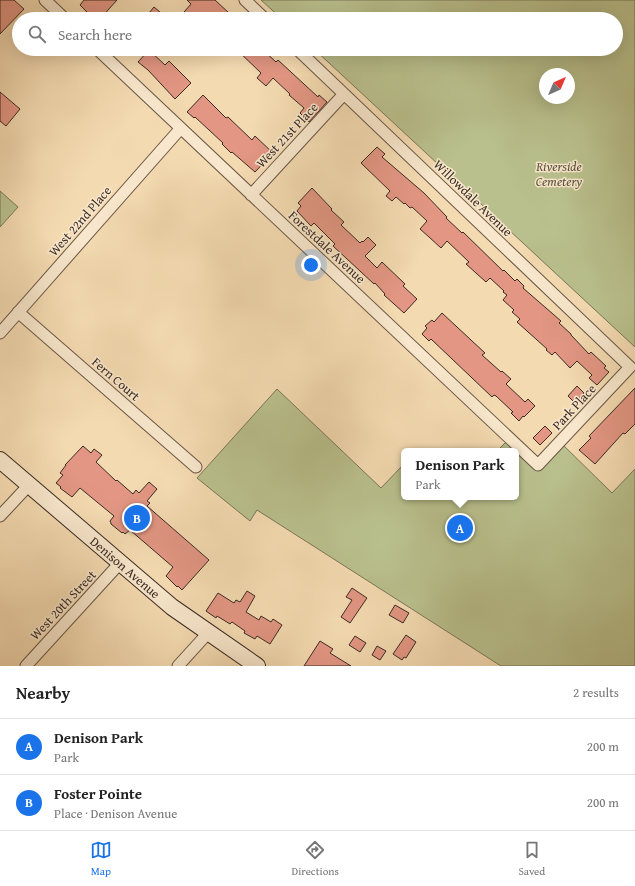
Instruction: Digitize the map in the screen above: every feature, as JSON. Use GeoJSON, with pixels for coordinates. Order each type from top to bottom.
{"type":"FeatureCollection","features":[{"type":"Feature","properties":{"kind":"main road","name":"Denison Avenue"},"geometry":{"type":"LineString","coordinates":[[0,460],[172,607],[257,666]]}},
{"type":"Feature","properties":{"kind":"street"},"geometry":{"type":"LineString","coordinates":[[45,0],[58,12]]}},
{"type":"Feature","properties":{"kind":"street"},"geometry":{"type":"LineString","coordinates":[[245,0],[258,12]]}},
{"type":"Feature","properties":{"kind":"street","name":"Forestdale Avenue"},"geometry":{"type":"LineString","coordinates":[[104,56],[538,465]]}},
{"type":"Feature","properties":{"kind":"street","name":"Willowdale Avenue"},"geometry":{"type":"LineString","coordinates":[[304,56],[630,367]]}},
{"type":"Feature","properties":{"kind":"street","name":"West 21st Place"},"geometry":{"type":"LineString","coordinates":[[251,194],[344,94]]}},
{"type":"Feature","properties":{"kind":"street","name":"West 22nd Place"},"geometry":{"type":"LineString","coordinates":[[0,333],[180,128]]}},
{"type":"Feature","properties":{"kind":"street","name":"Fern Court"},"geometry":{"type":"LineString","coordinates":[[18,312],[196,467]]}},
{"type":"Feature","properties":{"kind":"street","name":"Park Place"},"geometry":{"type":"LineString","coordinates":[[538,465],[630,367]]}},
{"type":"Feature","properties":{"kind":"street"},"geometry":{"type":"LineString","coordinates":[[0,516],[29,485]]}},
{"type":"Feature","properties":{"kind":"street","name":"West 20th Street"},"geometry":{"type":"LineString","coordinates":[[26,666],[120,563]]}},
{"type":"Feature","properties":{"kind":"street"},"geometry":{"type":"LineString","coordinates":[[178,666],[208,633]]}},
{"type":"Feature","properties":{"kind":"green space","name":"Riverside Cemetery"},"geometry":{"type":"Polygon","coordinates":[[[261,0],[635,0],[635,347],[322,56],[623,56],[623,12],[274,12],[261,0]]]}},
{"type":"Feature","properties":{"kind":"green space"},"geometry":{"type":"Polygon","coordinates":[[[0,191],[18,207],[0,227],[0,191]]]}},
{"type":"Feature","properties":{"kind":"green space"},"geometry":{"type":"Polygon","coordinates":[[[277,389],[381,488],[401,467],[401,500],[519,500],[519,448],[500,448],[510,438],[538,464],[560,442],[612,493],[635,469],[635,666],[501,666],[257,510],[250,521],[197,478],[277,389]]]}},
{"type":"Feature","properties":{"kind":"building"},"geometry":{"type":"Polygon","coordinates":[[[0,0],[14,0],[24,9],[21,12],[12,12],[12,22],[0,34],[0,0]]]}},
{"type":"Feature","properties":{"kind":"building"},"geometry":{"type":"Polygon","coordinates":[[[84,0],[117,0],[106,12],[87,12],[80,5],[84,0]]]}},
{"type":"Feature","properties":{"kind":"building"},"geometry":{"type":"Polygon","coordinates":[[[187,0],[215,0],[228,12],[184,12],[191,4],[187,0]]]}},
{"type":"Feature","properties":{"kind":"building"},"geometry":{"type":"Polygon","coordinates":[[[154,7],[160,12],[150,12],[154,7]]]}},
{"type":"Feature","properties":{"kind":"building"},"geometry":{"type":"Polygon","coordinates":[[[144,56],[155,56],[165,65],[169,61],[191,83],[175,99],[148,70],[138,62],[144,56]]]}},
{"type":"Feature","properties":{"kind":"building"},"geometry":{"type":"Polygon","coordinates":[[[243,56],[270,56],[276,62],[278,60],[318,97],[319,95],[327,102],[309,122],[300,113],[304,108],[273,78],[266,86],[257,78],[261,73],[243,56]]]}},
{"type":"Feature","properties":{"kind":"building"},"geometry":{"type":"Polygon","coordinates":[[[0,92],[20,109],[6,126],[0,121],[0,92]]]}},
{"type":"Feature","properties":{"kind":"building"},"geometry":{"type":"Polygon","coordinates":[[[203,95],[226,118],[228,117],[252,140],[255,136],[273,153],[255,172],[232,152],[231,153],[222,144],[223,143],[195,117],[194,118],[187,112],[203,95]]]}},
{"type":"Feature","properties":{"kind":"building"},"geometry":{"type":"Polygon","coordinates":[[[377,147],[385,154],[382,157],[424,193],[447,217],[446,218],[462,233],[463,232],[503,271],[504,270],[515,281],[517,279],[524,286],[523,288],[561,321],[559,323],[589,354],[591,352],[606,366],[604,368],[609,372],[597,385],[589,378],[592,375],[577,361],[570,368],[555,352],[552,355],[517,322],[520,319],[512,312],[514,310],[503,300],[507,295],[490,278],[486,282],[466,264],[469,262],[447,241],[441,248],[420,229],[427,221],[412,207],[410,208],[396,197],[392,201],[386,196],[390,191],[361,163],[377,147]]]}},
{"type":"Feature","properties":{"kind":"building"},"geometry":{"type":"Polygon","coordinates":[[[312,188],[332,209],[331,210],[344,222],[341,225],[360,243],[368,237],[376,245],[365,256],[377,268],[382,262],[405,284],[403,286],[417,299],[404,313],[384,295],[385,294],[375,283],[374,284],[333,246],[335,244],[314,223],[311,226],[297,211],[301,206],[298,203],[312,188]]]}},
{"type":"Feature","properties":{"kind":"building"},"geometry":{"type":"Polygon","coordinates":[[[442,313],[485,353],[482,355],[511,379],[506,384],[525,402],[528,399],[535,406],[519,421],[511,413],[513,412],[496,396],[494,395],[492,397],[431,339],[429,341],[422,334],[427,328],[425,326],[432,320],[434,322],[442,313]]]}},
{"type":"Feature","properties":{"kind":"building"},"geometry":{"type":"Polygon","coordinates":[[[577,386],[584,393],[575,403],[568,396],[577,386]]]}},
{"type":"Feature","properties":{"kind":"building"},"geometry":{"type":"Polygon","coordinates":[[[635,388],[635,424],[625,434],[623,433],[595,464],[579,450],[591,438],[589,436],[635,388]]]}},
{"type":"Feature","properties":{"kind":"building"},"geometry":{"type":"Polygon","coordinates":[[[545,426],[552,433],[540,445],[533,438],[545,426]]]}},
{"type":"Feature","properties":{"kind":"building"},"geometry":{"type":"Polygon","coordinates":[[[83,446],[91,453],[94,449],[102,455],[96,462],[116,481],[117,480],[133,494],[136,490],[139,493],[149,482],[157,489],[147,501],[150,503],[147,506],[209,560],[182,590],[166,576],[173,567],[130,530],[125,534],[111,524],[110,521],[114,516],[80,488],[72,497],[56,483],[63,475],[60,473],[65,465],[83,446]]]}},
{"type":"Feature","properties":{"kind":"building"},"geometry":{"type":"Polygon","coordinates":[[[352,588],[367,598],[350,623],[341,617],[352,600],[346,597],[352,588]]]}},
{"type":"Feature","properties":{"kind":"building"},"geometry":{"type":"Polygon","coordinates":[[[247,591],[255,596],[246,612],[259,620],[261,616],[271,622],[273,619],[282,625],[270,644],[257,636],[255,639],[244,633],[245,631],[232,622],[230,624],[217,616],[216,618],[206,611],[218,593],[234,603],[236,600],[240,602],[247,591]]]}},
{"type":"Feature","properties":{"kind":"building"},"geometry":{"type":"Polygon","coordinates":[[[395,605],[409,613],[403,623],[389,615],[395,605]]]}},
{"type":"Feature","properties":{"kind":"building"},"geometry":{"type":"Polygon","coordinates":[[[406,635],[416,642],[406,658],[404,657],[402,660],[393,654],[406,635]]]}},
{"type":"Feature","properties":{"kind":"building"},"geometry":{"type":"Polygon","coordinates":[[[355,636],[366,643],[360,652],[349,645],[355,636]]]}},
{"type":"Feature","properties":{"kind":"building"},"geometry":{"type":"Polygon","coordinates":[[[320,641],[333,649],[330,653],[351,666],[304,666],[320,641]]]}},
{"type":"Feature","properties":{"kind":"building"},"geometry":{"type":"Polygon","coordinates":[[[377,646],[386,651],[380,660],[372,655],[377,646]]]}},
{"type":"Feature","properties":{"kind":"place","name":"Foster Pointe"},"geometry":{"type":"Point","coordinates":[137,518]}},
{"type":"Feature","properties":{"kind":"place","name":"Denison Park"},"geometry":{"type":"Point","coordinates":[460,528]}}]}
